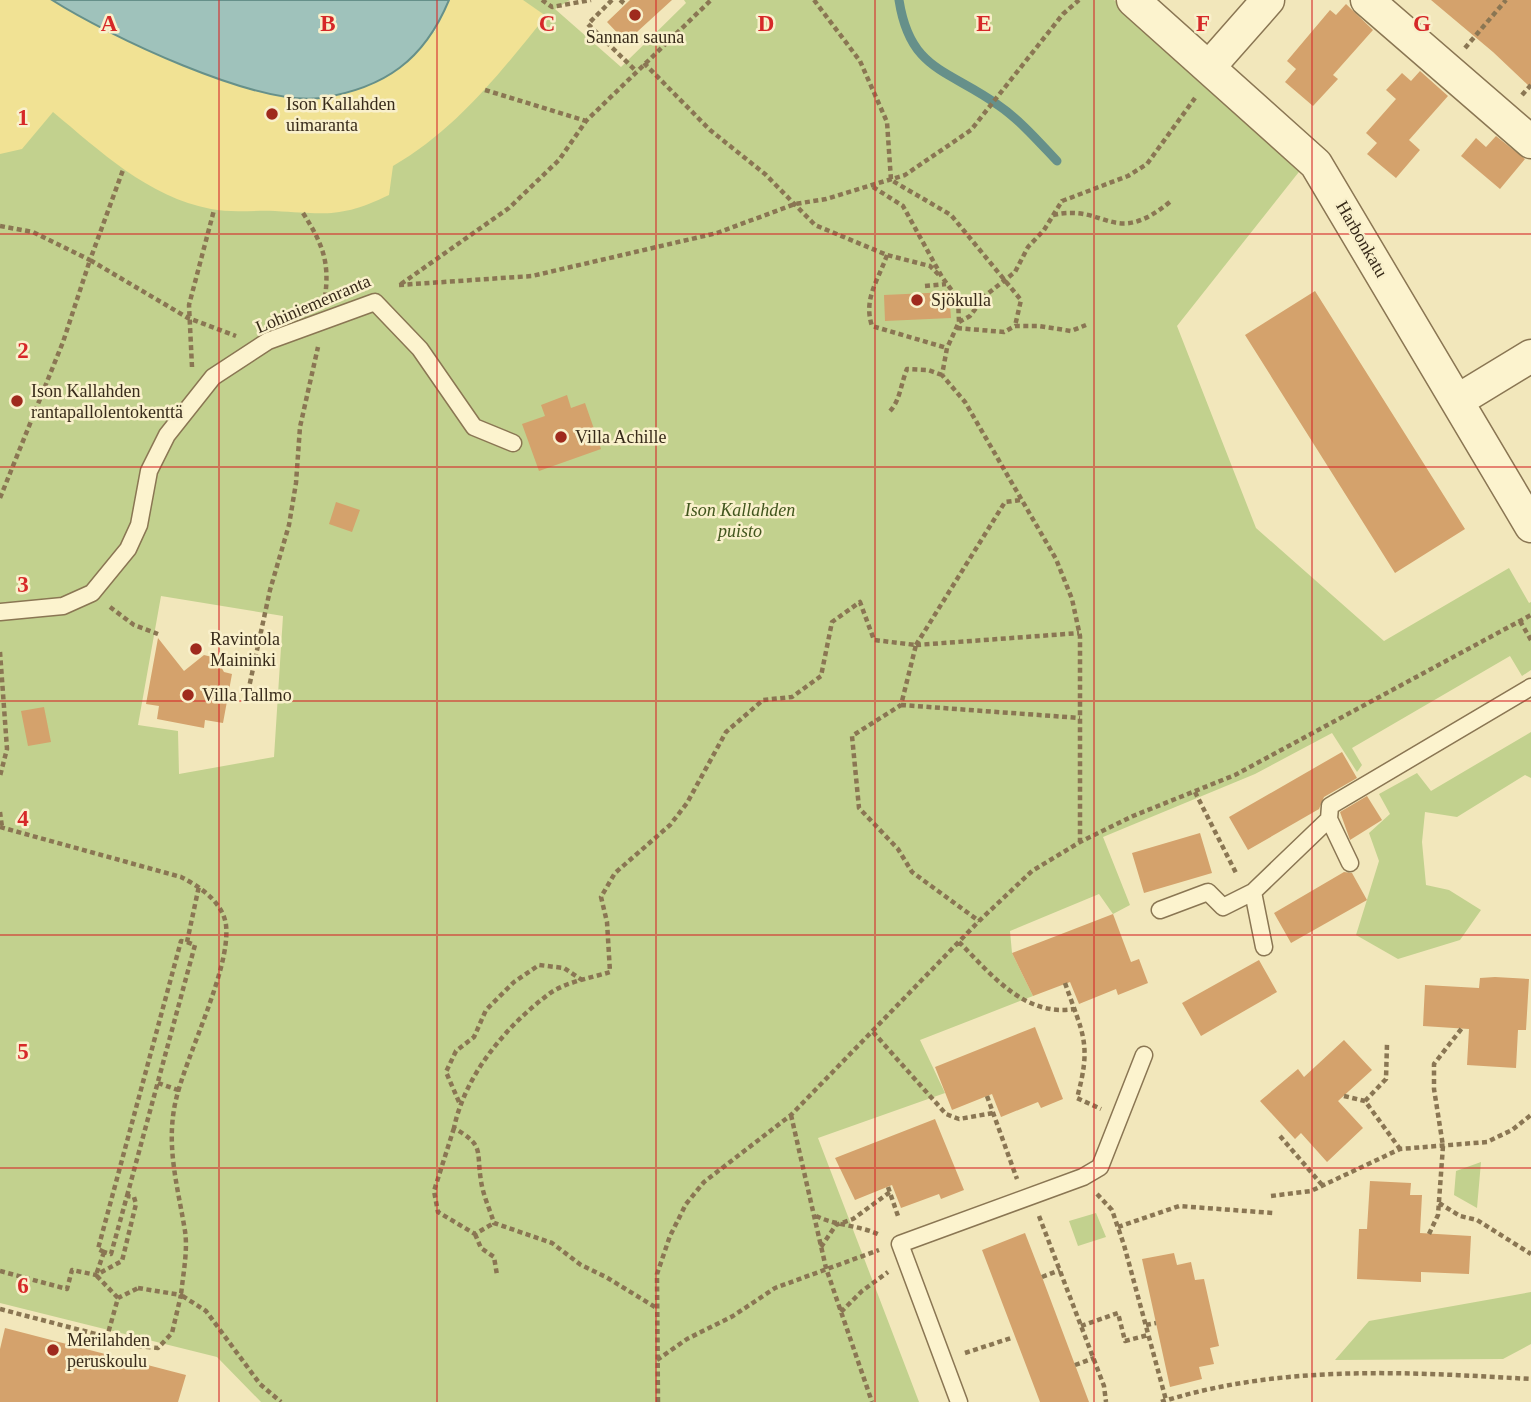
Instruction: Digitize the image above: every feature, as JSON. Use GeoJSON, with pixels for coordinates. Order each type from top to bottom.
{"type":"FeatureCollection","features":[{"type":"Feature","properties":{"kind":"street","name":"Harbonkatu"},"geometry":{"type":"LineString","coordinates":[[1133,0],[1316,164],[1531,526]]}},
{"type":"Feature","properties":{"kind":"street"},"geometry":{"type":"LineString","coordinates":[[1209,67],[1268,0]]}},
{"type":"Feature","properties":{"kind":"street"},"geometry":{"type":"LineString","coordinates":[[1367,0],[1531,142]]}},
{"type":"Feature","properties":{"kind":"street"},"geometry":{"type":"LineString","coordinates":[[1457,401],[1531,356]]}},
{"type":"Feature","properties":{"kind":"lane","name":"Lohiniemenranta"},"geometry":{"type":"LineString","coordinates":[[0,612],[63,606],[92,593],[128,549],[139,525],[149,471],[167,435],[213,377],[268,341],[375,302]]}},
{"type":"Feature","properties":{"kind":"lane"},"geometry":{"type":"LineString","coordinates":[[375,302],[420,349],[474,427],[513,443]]}},
{"type":"Feature","properties":{"kind":"lane"},"geometry":{"type":"LineString","coordinates":[[1350,863],[1329,818],[1330,806],[1531,687]]}},
{"type":"Feature","properties":{"kind":"lane"},"geometry":{"type":"LineString","coordinates":[[1160,910],[1208,892],[1223,906],[1249,893],[1329,818]]}},
{"type":"Feature","properties":{"kind":"lane"},"geometry":{"type":"LineString","coordinates":[[1249,893],[1264,947]]}},
{"type":"Feature","properties":{"kind":"lane"},"geometry":{"type":"LineString","coordinates":[[958,1402],[905,1248],[1029,1196],[1083,1177],[1100,1167],[1144,1055]]}},
{"type":"Feature","properties":{"kind":"path"},"geometry":{"type":"LineString","coordinates":[[542,0],[552,7],[591,0]]}},
{"type":"Feature","properties":{"kind":"path"},"geometry":{"type":"LineString","coordinates":[[612,0],[588,24],[636,71]]}},
{"type":"Feature","properties":{"kind":"path"},"geometry":{"type":"LineString","coordinates":[[620,0],[625,5]]}},
{"type":"Feature","properties":{"kind":"path","name":"Lohiniemenranta"},"geometry":{"type":"LineString","coordinates":[[375,302],[509,208],[559,160],[586,121],[711,0]]}},
{"type":"Feature","properties":{"kind":"path"},"geometry":{"type":"LineString","coordinates":[[814,0],[860,61],[887,122],[891,180]]}},
{"type":"Feature","properties":{"kind":"path"},"geometry":{"type":"LineString","coordinates":[[399,285],[493,276],[532,276],[717,233],[795,204],[872,187],[905,175],[971,130],[1063,14],[1079,0]]}},
{"type":"Feature","properties":{"kind":"path"},"geometry":{"type":"LineString","coordinates":[[1468,45],[1506,0]]}},
{"type":"Feature","properties":{"kind":"path"},"geometry":{"type":"LineString","coordinates":[[644,63],[710,130],[765,174],[815,225],[887,255],[930,266],[942,278],[958,299],[958,325],[947,348],[942,375]]}},
{"type":"Feature","properties":{"kind":"path"},"geometry":{"type":"LineString","coordinates":[[958,325],[970,316],[986,295],[1016,272],[1028,247],[1062,201],[1128,176],[1147,164],[1205,84],[1209,67]]}},
{"type":"Feature","properties":{"kind":"path"},"geometry":{"type":"LineString","coordinates":[[485,90],[586,121]]}},
{"type":"Feature","properties":{"kind":"path"},"geometry":{"type":"LineString","coordinates":[[0,498],[63,342],[113,192],[123,170]]}},
{"type":"Feature","properties":{"kind":"path"},"geometry":{"type":"LineString","coordinates":[[891,180],[951,215],[1021,300],[1016,326]]}},
{"type":"Feature","properties":{"kind":"path"},"geometry":{"type":"LineString","coordinates":[[872,187],[903,206],[942,278]]}},
{"type":"Feature","properties":{"kind":"path"},"geometry":{"type":"LineString","coordinates":[[1053,215],[1084,214],[1110,224],[1131,224],[1150,218],[1171,201]]}},
{"type":"Feature","properties":{"kind":"path"},"geometry":{"type":"LineString","coordinates":[[188,406],[192,368],[188,318],[214,210]]}},
{"type":"Feature","properties":{"kind":"path"},"geometry":{"type":"LineString","coordinates":[[248,692],[270,590],[289,525],[296,482],[300,427],[328,279],[323,244],[303,213]]}},
{"type":"Feature","properties":{"kind":"path"},"geometry":{"type":"LineString","coordinates":[[0,226],[33,232],[90,260],[188,318],[220,331],[268,341]]}},
{"type":"Feature","properties":{"kind":"path"},"geometry":{"type":"LineString","coordinates":[[887,255],[870,291],[867,312],[872,326],[947,348]]}},
{"type":"Feature","properties":{"kind":"path"},"geometry":{"type":"LineString","coordinates":[[925,286],[947,284]]}},
{"type":"Feature","properties":{"kind":"path"},"geometry":{"type":"LineString","coordinates":[[958,325],[1004,331],[1016,326],[1071,331],[1087,325]]}},
{"type":"Feature","properties":{"kind":"path"},"geometry":{"type":"LineString","coordinates":[[890,411],[897,405],[900,386],[907,369],[928,370],[942,375],[965,402],[1056,559],[1072,599],[1079,633],[1080,842]]}},
{"type":"Feature","properties":{"kind":"path"},"geometry":{"type":"LineString","coordinates":[[901,705],[916,645],[1005,502],[1021,499]]}},
{"type":"Feature","properties":{"kind":"path"},"geometry":{"type":"LineString","coordinates":[[92,593],[134,625],[158,634]]}},
{"type":"Feature","properties":{"kind":"path"},"geometry":{"type":"LineString","coordinates":[[497,1275],[494,1257],[481,1248],[475,1234],[438,1212],[434,1191],[460,1102],[496,1044],[551,993],[610,972],[607,922],[601,897],[615,873],[670,825],[692,795],[726,732],[764,700],[792,697],[821,676],[832,622],[860,601],[874,640],[916,645],[1079,633]]}},
{"type":"Feature","properties":{"kind":"path"},"geometry":{"type":"LineString","coordinates":[[658,1402],[655,1307],[657,1274],[663,1253],[686,1204],[704,1182],[791,1115],[979,921],[1032,871],[1080,842],[1133,816],[1235,775],[1531,615]]}},
{"type":"Feature","properties":{"kind":"path"},"geometry":{"type":"LineString","coordinates":[[1520,621],[1531,640]]}},
{"type":"Feature","properties":{"kind":"path"},"geometry":{"type":"LineString","coordinates":[[0,652],[2,714],[7,749],[0,776]]}},
{"type":"Feature","properties":{"kind":"path"},"geometry":{"type":"LineString","coordinates":[[979,921],[912,872],[898,849],[859,808],[852,736],[901,705],[1080,718]]}},
{"type":"Feature","properties":{"kind":"path"},"geometry":{"type":"LineString","coordinates":[[1195,792],[1249,893]]}},
{"type":"Feature","properties":{"kind":"path"},"geometry":{"type":"LineString","coordinates":[[0,812],[1,827],[181,877],[199,886],[226,923],[225,950],[178,1090],[171,1136],[174,1177],[185,1234],[181,1295],[172,1333],[158,1348],[138,1346],[0,1309]]}},
{"type":"Feature","properties":{"kind":"path"},"geometry":{"type":"LineString","coordinates":[[187,942],[199,886]]}},
{"type":"Feature","properties":{"kind":"path"},"geometry":{"type":"LineString","coordinates":[[181,941],[187,942],[195,945],[158,1083],[111,1254],[104,1252],[98,1249],[101,1236],[181,941]]}},
{"type":"Feature","properties":{"kind":"path"},"geometry":{"type":"LineString","coordinates":[[959,942],[1002,985],[1021,999],[1034,1006],[1062,1011],[1074,1009]]}},
{"type":"Feature","properties":{"kind":"path"},"geometry":{"type":"LineString","coordinates":[[460,1102],[446,1072],[456,1051],[474,1037],[486,1010],[514,982],[539,965],[564,968],[582,980]]}},
{"type":"Feature","properties":{"kind":"path"},"geometry":{"type":"LineString","coordinates":[[1065,984],[1087,1054],[1077,1098],[1090,1103]]}},
{"type":"Feature","properties":{"kind":"path"},"geometry":{"type":"LineString","coordinates":[[1429,1234],[1438,1215],[1443,1146],[1434,1089],[1434,1064],[1462,1028]]}},
{"type":"Feature","properties":{"kind":"path"},"geometry":{"type":"LineString","coordinates":[[873,1032],[932,1102],[946,1114],[959,1119],[993,1113]]}},
{"type":"Feature","properties":{"kind":"path"},"geometry":{"type":"LineString","coordinates":[[1365,1101],[1386,1079],[1387,1044]]}},
{"type":"Feature","properties":{"kind":"path"},"geometry":{"type":"LineString","coordinates":[[158,1083],[178,1090]]}},
{"type":"Feature","properties":{"kind":"path"},"geometry":{"type":"LineString","coordinates":[[987,1096],[1021,1189],[1029,1196],[1094,1357],[1106,1402]]}},
{"type":"Feature","properties":{"kind":"path"},"geometry":{"type":"LineString","coordinates":[[1344,1096],[1365,1101],[1400,1149]]}},
{"type":"Feature","properties":{"kind":"path"},"geometry":{"type":"LineString","coordinates":[[791,1115],[826,1268],[872,1402]]}},
{"type":"Feature","properties":{"kind":"path"},"geometry":{"type":"LineString","coordinates":[[1271,1196],[1311,1191],[1400,1149],[1487,1142],[1511,1130],[1531,1115]]}},
{"type":"Feature","properties":{"kind":"path"},"geometry":{"type":"LineString","coordinates":[[454,1128],[474,1139],[481,1155],[481,1182],[495,1223]]}},
{"type":"Feature","properties":{"kind":"path"},"geometry":{"type":"LineString","coordinates":[[1280,1136],[1323,1186]]}},
{"type":"Feature","properties":{"kind":"path"},"geometry":{"type":"LineString","coordinates":[[1083,1177],[1112,1210],[1146,1325],[1164,1401],[1279,1378],[1338,1374],[1417,1373],[1530,1378]]}},
{"type":"Feature","properties":{"kind":"path"},"geometry":{"type":"LineString","coordinates":[[821,1247],[836,1225],[853,1219],[889,1190],[905,1248]]}},
{"type":"Feature","properties":{"kind":"path"},"geometry":{"type":"LineString","coordinates":[[96,1275],[122,1261],[136,1204],[134,1197],[127,1196]]}},
{"type":"Feature","properties":{"kind":"path"},"geometry":{"type":"LineString","coordinates":[[1439,1203],[1460,1216],[1477,1220],[1531,1254]]}},
{"type":"Feature","properties":{"kind":"path"},"geometry":{"type":"LineString","coordinates":[[1118,1227],[1179,1206],[1273,1213]]}},
{"type":"Feature","properties":{"kind":"path"},"geometry":{"type":"LineString","coordinates":[[815,1216],[836,1225],[864,1228],[905,1248]]}},
{"type":"Feature","properties":{"kind":"path"},"geometry":{"type":"LineString","coordinates":[[475,1234],[495,1223],[552,1243],[581,1265],[655,1307]]}},
{"type":"Feature","properties":{"kind":"path"},"geometry":{"type":"LineString","coordinates":[[657,1361],[687,1339],[733,1315],[766,1293],[826,1268],[905,1248]]}},
{"type":"Feature","properties":{"kind":"path"},"geometry":{"type":"LineString","coordinates":[[841,1312],[905,1248]]}},
{"type":"Feature","properties":{"kind":"path"},"geometry":{"type":"LineString","coordinates":[[96,1275],[104,1252]]}},
{"type":"Feature","properties":{"kind":"path"},"geometry":{"type":"LineString","coordinates":[[0,1271],[67,1289],[72,1270],[96,1275],[118,1298]]}},
{"type":"Feature","properties":{"kind":"path"},"geometry":{"type":"LineString","coordinates":[[1042,1278],[1059,1270]]}},
{"type":"Feature","properties":{"kind":"path"},"geometry":{"type":"LineString","coordinates":[[107,1337],[118,1298],[138,1288],[181,1295],[206,1311],[260,1384],[282,1402]]}},
{"type":"Feature","properties":{"kind":"path"},"geometry":{"type":"LineString","coordinates":[[1081,1326],[1118,1312],[1125,1341],[1148,1335]]}},
{"type":"Feature","properties":{"kind":"path"},"geometry":{"type":"LineString","coordinates":[[1146,1325],[1156,1323]]}},
{"type":"Feature","properties":{"kind":"path"},"geometry":{"type":"LineString","coordinates":[[943,1360],[1011,1338]]}},
{"type":"Feature","properties":{"kind":"path"},"geometry":{"type":"LineString","coordinates":[[1075,1365],[1094,1357]]}},
{"type":"Feature","properties":{"kind":"green space","name":"Ison Kallahden puisto"},"geometry":{"type":"Polygon","coordinates":[[[0,0],[126,40],[210,75],[281,96],[435,32],[449,0],[570,0],[555,9],[621,67],[686,3],[684,0],[1114,0],[1302,168],[1177,326],[1256,528],[1384,641],[1509,568],[1529,603],[1531,602],[1531,670],[1522,676],[1510,656],[1352,748],[1362,765],[1357,772],[1332,733],[1255,774],[1103,837],[1130,905],[1113,914],[1099,894],[1010,931],[1012,953],[1033,996],[920,1040],[945,1093],[818,1138],[919,1402],[261,1402],[217,1357],[0,1303],[0,0]],[[161,596],[138,725],[178,731],[179,774],[274,757],[283,616],[161,596]]]}},
{"type":"Feature","properties":{"kind":"green space"},"geometry":{"type":"Polygon","coordinates":[[[1531,732],[1531,778],[1525,775],[1457,817],[1425,812],[1422,842],[1426,885],[1449,890],[1481,910],[1460,940],[1398,959],[1356,935],[1379,861],[1369,833],[1390,814],[1379,794],[1417,773],[1431,791],[1531,732]]]}},
{"type":"Feature","properties":{"kind":"green space"},"geometry":{"type":"Polygon","coordinates":[[[1481,1162],[1477,1208],[1454,1195],[1456,1171],[1481,1162]]]}},
{"type":"Feature","properties":{"kind":"green space"},"geometry":{"type":"Polygon","coordinates":[[[1096,1213],[1106,1237],[1078,1246],[1069,1221],[1096,1213]]]}},
{"type":"Feature","properties":{"kind":"green space"},"geometry":{"type":"Polygon","coordinates":[[[1531,1292],[1531,1344],[1503,1359],[1335,1360],[1369,1321],[1531,1292]]]}},
{"type":"Feature","properties":{"kind":"sand","name":"Ison Kallahden uimaranta"},"geometry":{"type":"Polygon","coordinates":[[[0,0],[52,0],[152,53],[281,96],[319,98],[435,32],[449,0],[523,0],[546,16],[476,99],[416,152],[393,166],[389,195],[358,208],[333,213],[235,211],[211,209],[166,194],[126,171],[53,112],[22,149],[0,154],[0,0]]]}},
{"type":"Feature","properties":{"kind":"water"},"geometry":{"type":"Polygon","coordinates":[[[52,0],[449,0],[427,39],[400,68],[364,87],[344,93],[321,98],[293,98],[222,80],[183,66],[108,31],[52,0]]]}},
{"type":"Feature","properties":{"kind":"building","name":"Sannan sauna"},"geometry":{"type":"Polygon","coordinates":[[[630,0],[672,0],[626,42],[607,22],[630,0]]]}},
{"type":"Feature","properties":{"kind":"building"},"geometry":{"type":"Polygon","coordinates":[[[1431,0],[1531,0],[1531,88],[1493,52],[1431,0]]]}},
{"type":"Feature","properties":{"kind":"building"},"geometry":{"type":"Polygon","coordinates":[[[1346,4],[1373,30],[1333,75],[1338,79],[1313,106],[1285,82],[1296,69],[1287,61],[1330,10],[1336,15],[1346,4]]]}},
{"type":"Feature","properties":{"kind":"building"},"geometry":{"type":"Polygon","coordinates":[[[1420,71],[1448,96],[1409,140],[1420,150],[1396,178],[1367,154],[1377,143],[1366,133],[1396,99],[1386,90],[1402,73],[1411,81],[1420,71]]]}},
{"type":"Feature","properties":{"kind":"building"},"geometry":{"type":"Polygon","coordinates":[[[1496,136],[1525,159],[1500,189],[1461,156],[1476,138],[1486,147],[1496,136]]]}},
{"type":"Feature","properties":{"kind":"building"},"geometry":{"type":"Polygon","coordinates":[[[1315,291],[1465,529],[1395,573],[1245,335],[1315,291]]]}},
{"type":"Feature","properties":{"kind":"building","name":"Sjökulla"},"geometry":{"type":"Polygon","coordinates":[[[949,292],[951,318],[885,321],[884,295],[949,292]]]}},
{"type":"Feature","properties":{"kind":"building","name":"Villa Achille"},"geometry":{"type":"Polygon","coordinates":[[[567,395],[571,408],[585,403],[601,449],[539,471],[522,424],[545,416],[541,405],[567,395]]]}},
{"type":"Feature","properties":{"kind":"building"},"geometry":{"type":"Polygon","coordinates":[[[336,502],[360,510],[352,532],[329,524],[336,502]]]}},
{"type":"Feature","properties":{"kind":"building","name":"Villa Tallmo"},"geometry":{"type":"Polygon","coordinates":[[[158,638],[184,671],[204,655],[216,658],[224,672],[232,674],[223,723],[205,720],[204,728],[157,719],[159,706],[146,704],[158,638]]]}},
{"type":"Feature","properties":{"kind":"building"},"geometry":{"type":"Polygon","coordinates":[[[44,707],[51,742],[28,746],[21,711],[44,707]]]}},
{"type":"Feature","properties":{"kind":"building"},"geometry":{"type":"Polygon","coordinates":[[[1342,752],[1357,778],[1324,797],[1319,809],[1248,850],[1229,817],[1342,752]]]}},
{"type":"Feature","properties":{"kind":"building"},"geometry":{"type":"Polygon","coordinates":[[[1367,796],[1382,820],[1350,840],[1340,812],[1367,796]]]}},
{"type":"Feature","properties":{"kind":"building"},"geometry":{"type":"Polygon","coordinates":[[[1200,833],[1212,873],[1144,893],[1132,853],[1200,833]]]}},
{"type":"Feature","properties":{"kind":"building"},"geometry":{"type":"Polygon","coordinates":[[[1344,872],[1352,873],[1367,900],[1291,943],[1274,913],[1344,872]]]}},
{"type":"Feature","properties":{"kind":"building"},"geometry":{"type":"Polygon","coordinates":[[[1113,914],[1131,962],[1139,959],[1148,983],[1118,995],[1116,989],[1079,1004],[1070,982],[1033,996],[1012,953],[1113,914]]]}},
{"type":"Feature","properties":{"kind":"building"},"geometry":{"type":"Polygon","coordinates":[[[1259,960],[1277,992],[1201,1036],[1182,1003],[1259,960]]]}},
{"type":"Feature","properties":{"kind":"building"},"geometry":{"type":"Polygon","coordinates":[[[1480,978],[1529,979],[1526,1030],[1518,1030],[1516,1068],[1467,1065],[1469,1029],[1423,1026],[1425,985],[1479,988],[1480,978]]]}},
{"type":"Feature","properties":{"kind":"building"},"geometry":{"type":"Polygon","coordinates":[[[1035,1027],[1063,1099],[1041,1108],[1038,1102],[1001,1117],[992,1094],[952,1110],[935,1067],[1035,1027]]]}},
{"type":"Feature","properties":{"kind":"building"},"geometry":{"type":"Polygon","coordinates":[[[1344,1040],[1372,1070],[1338,1101],[1363,1128],[1327,1162],[1301,1133],[1295,1139],[1260,1101],[1298,1069],[1304,1077],[1344,1040]]]}},
{"type":"Feature","properties":{"kind":"building"},"geometry":{"type":"Polygon","coordinates":[[[935,1119],[964,1190],[941,1199],[939,1194],[901,1208],[892,1185],[855,1200],[835,1158],[935,1119]]]}},
{"type":"Feature","properties":{"kind":"building"},"geometry":{"type":"Polygon","coordinates":[[[1370,1181],[1411,1183],[1410,1195],[1422,1195],[1420,1233],[1471,1236],[1469,1274],[1421,1272],[1421,1282],[1357,1279],[1359,1229],[1367,1229],[1370,1181]]]}},
{"type":"Feature","properties":{"kind":"building"},"geometry":{"type":"Polygon","coordinates":[[[1025,1233],[1089,1402],[1040,1402],[982,1250],[1025,1233]]]}},
{"type":"Feature","properties":{"kind":"building"},"geometry":{"type":"Polygon","coordinates":[[[1174,1253],[1177,1265],[1191,1262],[1195,1280],[1204,1279],[1219,1346],[1210,1348],[1214,1364],[1199,1367],[1202,1379],[1170,1387],[1142,1259],[1174,1253]]]}},
{"type":"Feature","properties":{"kind":"building","name":"Merilahden peruskoulu"},"geometry":{"type":"Polygon","coordinates":[[[5,1328],[186,1375],[178,1402],[0,1402],[0,1349],[5,1328]]]}},
{"type":"Feature","properties":{"kind":"waterway"},"geometry":{"type":"LineString","coordinates":[[899,0],[904,23],[922,55],[934,66],[1006,111],[1057,161]]}},
{"type":"Feature","properties":{"kind":"place","name":"Sannan sauna"},"geometry":{"type":"Point","coordinates":[635,15]}},
{"type":"Feature","properties":{"kind":"place","name":"Ison Kallahden uimaranta"},"geometry":{"type":"Point","coordinates":[272,114]}},
{"type":"Feature","properties":{"kind":"place","name":"Sjökulla"},"geometry":{"type":"Point","coordinates":[917,300]}},
{"type":"Feature","properties":{"kind":"place","name":"Ison Kallahden rantapallolentokenttä"},"geometry":{"type":"Point","coordinates":[17,401]}},
{"type":"Feature","properties":{"kind":"place","name":"Villa Achille"},"geometry":{"type":"Point","coordinates":[561,437]}},
{"type":"Feature","properties":{"kind":"place","name":"Ravintola Maininki"},"geometry":{"type":"Point","coordinates":[196,649]}},
{"type":"Feature","properties":{"kind":"place","name":"Villa Tallmo"},"geometry":{"type":"Point","coordinates":[188,695]}},
{"type":"Feature","properties":{"kind":"place","name":"Merilahden peruskoulu"},"geometry":{"type":"Point","coordinates":[53,1350]}}]}
